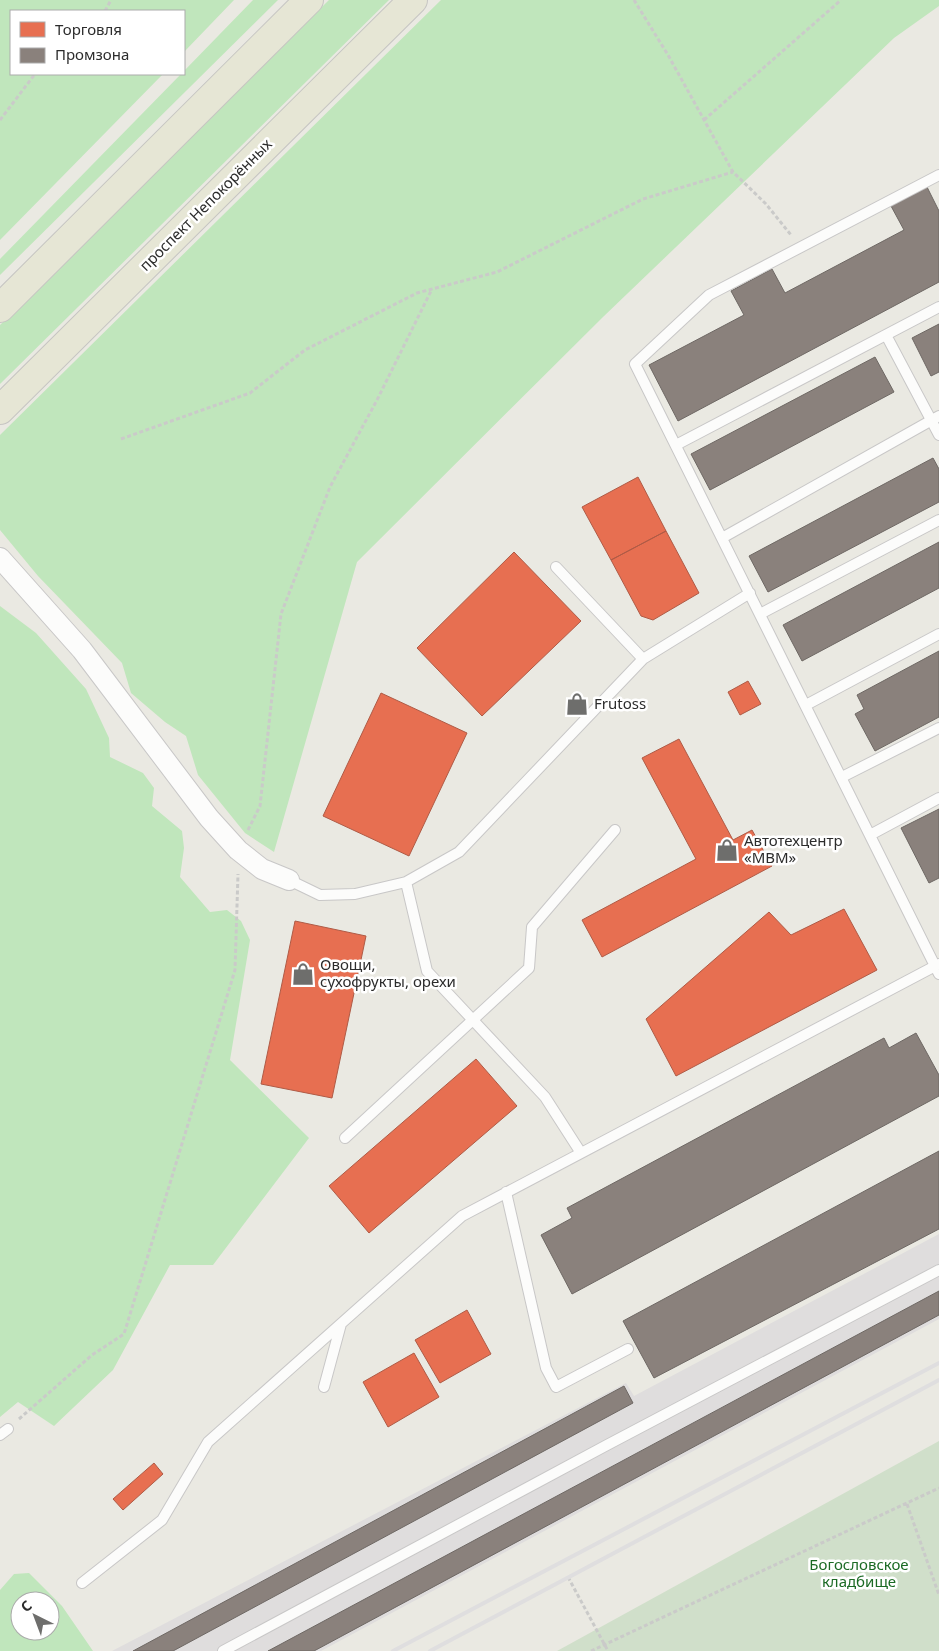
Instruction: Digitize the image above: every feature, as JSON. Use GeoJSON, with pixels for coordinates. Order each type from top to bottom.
{"type":"FeatureCollection","features":[{"type":"Feature","properties":{"kind":"main road"},"geometry":{"type":"LineString","coordinates":[[0,308],[309,0]]}},
{"type":"Feature","properties":{"kind":"main road","name":"проспект Непокорённых"},"geometry":{"type":"LineString","coordinates":[[0,410],[413,0]]}},
{"type":"Feature","properties":{"kind":"street"},"geometry":{"type":"LineString","coordinates":[[0,558],[82,650],[209,818],[238,850],[262,869],[289,880]]}},
{"type":"Feature","properties":{"kind":"lane"},"geometry":{"type":"LineString","coordinates":[[82,1583],[162,1520],[208,1442],[462,1216],[581,1152],[938,968],[636,364],[709,294],[939,175]]}},
{"type":"Feature","properties":{"kind":"lane"},"geometry":{"type":"LineString","coordinates":[[676,445],[939,307]]}},
{"type":"Feature","properties":{"kind":"lane"},"geometry":{"type":"LineString","coordinates":[[886,335],[935,418],[939,435]]}},
{"type":"Feature","properties":{"kind":"lane"},"geometry":{"type":"LineString","coordinates":[[722,538],[935,418]]}},
{"type":"Feature","properties":{"kind":"lane"},"geometry":{"type":"LineString","coordinates":[[760,614],[939,520]]}},
{"type":"Feature","properties":{"kind":"lane"},"geometry":{"type":"LineString","coordinates":[[556,567],[643,659]]}},
{"type":"Feature","properties":{"kind":"lane"},"geometry":{"type":"LineString","coordinates":[[289,880],[320,895],[355,894],[406,882],[460,852],[643,659],[750,593]]}},
{"type":"Feature","properties":{"kind":"lane"},"geometry":{"type":"LineString","coordinates":[[806,705],[939,634]]}},
{"type":"Feature","properties":{"kind":"lane"},"geometry":{"type":"LineString","coordinates":[[842,777],[939,728]]}},
{"type":"Feature","properties":{"kind":"lane"},"geometry":{"type":"LineString","coordinates":[[870,835],[939,798]]}},
{"type":"Feature","properties":{"kind":"lane"},"geometry":{"type":"LineString","coordinates":[[345,1138],[529,968],[532,927],[615,830]]}},
{"type":"Feature","properties":{"kind":"lane"},"geometry":{"type":"LineString","coordinates":[[406,882],[428,972],[545,1097],[581,1152]]}},
{"type":"Feature","properties":{"kind":"lane"},"geometry":{"type":"LineString","coordinates":[[506,1192],[546,1368],[556,1387],[628,1349]]}},
{"type":"Feature","properties":{"kind":"lane"},"geometry":{"type":"LineString","coordinates":[[223,1651],[939,1270]]}},
{"type":"Feature","properties":{"kind":"lane"},"geometry":{"type":"LineString","coordinates":[[324,1387],[342,1323]]}},
{"type":"Feature","properties":{"kind":"path"},"geometry":{"type":"LineString","coordinates":[[634,0],[668,55],[733,172],[766,204],[801,246]]}},
{"type":"Feature","properties":{"kind":"path"},"geometry":{"type":"LineString","coordinates":[[704,120],[841,0]]}},
{"type":"Feature","properties":{"kind":"path"},"geometry":{"type":"LineString","coordinates":[[0,120],[34,75]]}},
{"type":"Feature","properties":{"kind":"path"},"geometry":{"type":"LineString","coordinates":[[121,439],[250,394],[305,350],[417,293],[497,272],[643,199],[733,172]]}},
{"type":"Feature","properties":{"kind":"path"},"geometry":{"type":"LineString","coordinates":[[4,1432],[92,1355],[124,1334],[235,970],[238,850],[260,806],[281,614],[330,487],[377,400],[432,289]]}},
{"type":"Feature","properties":{"kind":"path"},"geometry":{"type":"LineString","coordinates":[[591,1651],[939,1488]]}},
{"type":"Feature","properties":{"kind":"path"},"geometry":{"type":"LineString","coordinates":[[907,1504],[939,1595]]}},
{"type":"Feature","properties":{"kind":"path"},"geometry":{"type":"LineString","coordinates":[[568,1577],[608,1651]]}},
{"type":"Feature","properties":{"kind":"shaded area"},"geometry":{"type":"Polygon","coordinates":[[[939,1234],[939,1319],[321,1651],[112,1651],[626,1383],[634,1396],[939,1234]]]}},
{"type":"Feature","properties":{"kind":"green space"},"geometry":{"type":"Polygon","coordinates":[[[0,0],[234,0],[185,51],[185,10],[10,10],[10,75],[162,75],[0,240],[0,0]]]}},
{"type":"Feature","properties":{"kind":"green space"},"geometry":{"type":"Polygon","coordinates":[[[253,0],[278,0],[0,275],[0,259],[180,75],[185,75],[185,70],[253,0]]]}},
{"type":"Feature","properties":{"kind":"green space"},"geometry":{"type":"Polygon","coordinates":[[[329,0],[389,0],[0,384],[0,325],[329,0]]]}},
{"type":"Feature","properties":{"kind":"green space"},"geometry":{"type":"Polygon","coordinates":[[[441,0],[939,0],[939,6],[894,38],[603,317],[357,562],[274,852],[245,833],[198,775],[186,736],[165,722],[131,693],[122,663],[38,576],[0,530],[0,435],[441,0]]]}},
{"type":"Feature","properties":{"kind":"green space"},"geometry":{"type":"Polygon","coordinates":[[[0,606],[36,633],[86,689],[109,738],[110,757],[143,773],[154,788],[152,806],[182,831],[184,848],[180,877],[210,912],[227,910],[241,921],[250,940],[230,1060],[309,1138],[213,1265],[170,1265],[113,1370],[54,1426],[18,1402],[0,1417],[0,606]]]}},
{"type":"Feature","properties":{"kind":"green space","name":"Богословское кладбище"},"geometry":{"type":"Polygon","coordinates":[[[939,1441],[939,1651],[557,1651],[939,1441]]]}},
{"type":"Feature","properties":{"kind":"green space"},"geometry":{"type":"Polygon","coordinates":[[[29,1573],[47,1591],[10,1591],[10,1641],[60,1641],[60,1604],[93,1651],[0,1651],[0,1590],[14,1574],[29,1573]]]}},
{"type":"Feature","properties":{"kind":"building: Торговля"},"geometry":{"type":"Polygon","coordinates":[[[638,477],[666,531],[611,560],[582,507],[638,477]]]}},
{"type":"Feature","properties":{"kind":"building: Торговля"},"geometry":{"type":"Polygon","coordinates":[[[666,531],[699,593],[653,620],[641,616],[611,560],[666,531]]]}},
{"type":"Feature","properties":{"kind":"building: Торговля"},"geometry":{"type":"Polygon","coordinates":[[[514,552],[581,621],[482,716],[417,648],[514,552]]]}},
{"type":"Feature","properties":{"kind":"building: Торговля"},"geometry":{"type":"Polygon","coordinates":[[[748,681],[761,704],[740,715],[728,692],[748,681]]]}},
{"type":"Feature","properties":{"kind":"building: Торговля"},"geometry":{"type":"Polygon","coordinates":[[[381,693],[467,733],[409,856],[323,816],[381,693]]]}},
{"type":"Feature","properties":{"kind":"building: Торговля","name":"Автотехцентр «МВМ»"},"geometry":{"type":"Polygon","coordinates":[[[679,739],[733,840],[752,830],[772,866],[602,957],[582,920],[696,859],[642,758],[679,739]]]}},
{"type":"Feature","properties":{"kind":"building: Торговля"},"geometry":{"type":"Polygon","coordinates":[[[844,909],[877,970],[676,1076],[646,1019],[769,912],[791,935],[844,909]]]}},
{"type":"Feature","properties":{"kind":"building: Торговля"},"geometry":{"type":"Polygon","coordinates":[[[295,921],[366,936],[332,1098],[261,1084],[295,921]]]}},
{"type":"Feature","properties":{"kind":"building: Торговля"},"geometry":{"type":"Polygon","coordinates":[[[476,1059],[517,1106],[369,1233],[329,1186],[476,1059]]]}},
{"type":"Feature","properties":{"kind":"building: Торговля"},"geometry":{"type":"Polygon","coordinates":[[[467,1310],[491,1354],[440,1383],[415,1340],[467,1310]]]}},
{"type":"Feature","properties":{"kind":"building: Торговля"},"geometry":{"type":"Polygon","coordinates":[[[414,1353],[439,1397],[388,1427],[363,1382],[414,1353]]]}},
{"type":"Feature","properties":{"kind":"building: Торговля"},"geometry":{"type":"Polygon","coordinates":[[[154,1463],[163,1474],[123,1510],[113,1499],[154,1463]]]}},
{"type":"Feature","properties":{"kind":"building: Промзона"},"geometry":{"type":"Polygon","coordinates":[[[927,187],[939,211],[939,282],[678,421],[649,365],[744,315],[731,291],[772,269],[785,293],[904,230],[891,206],[927,187]]]}},
{"type":"Feature","properties":{"kind":"building: Промзона"},"geometry":{"type":"Polygon","coordinates":[[[939,324],[939,372],[931,376],[912,338],[939,324]]]}},
{"type":"Feature","properties":{"kind":"building: Промзона"},"geometry":{"type":"Polygon","coordinates":[[[875,357],[894,392],[710,490],[691,454],[875,357]]]}},
{"type":"Feature","properties":{"kind":"building: Промзона"},"geometry":{"type":"Polygon","coordinates":[[[933,458],[939,469],[939,502],[768,592],[749,556],[933,458]]]}},
{"type":"Feature","properties":{"kind":"building: Промзона"},"geometry":{"type":"Polygon","coordinates":[[[939,542],[939,588],[802,661],[783,625],[939,542]]]}},
{"type":"Feature","properties":{"kind":"building: Промзона"},"geometry":{"type":"Polygon","coordinates":[[[939,651],[939,717],[875,751],[855,714],[864,709],[857,695],[939,651]]]}},
{"type":"Feature","properties":{"kind":"building: Промзона"},"geometry":{"type":"Polygon","coordinates":[[[939,809],[939,878],[929,883],[901,828],[939,809]]]}},
{"type":"Feature","properties":{"kind":"building: Промзона"},"geometry":{"type":"Polygon","coordinates":[[[916,1033],[939,1075],[939,1096],[572,1294],[541,1235],[572,1218],[567,1208],[884,1038],[889,1048],[916,1033]]]}},
{"type":"Feature","properties":{"kind":"building: Промзона"},"geometry":{"type":"Polygon","coordinates":[[[939,1151],[939,1229],[654,1378],[623,1321],[939,1151]]]}},
{"type":"Feature","properties":{"kind":"building: Промзона"},"geometry":{"type":"Polygon","coordinates":[[[939,1291],[939,1315],[314,1651],[268,1651],[939,1291]]]}},
{"type":"Feature","properties":{"kind":"building: Промзона"},"geometry":{"type":"Polygon","coordinates":[[[624,1386],[633,1403],[173,1651],[133,1651],[624,1386]]]}},
{"type":"Feature","properties":{"kind":"railway"},"geometry":{"type":"LineString","coordinates":[[393,1651],[939,1363]]}},
{"type":"Feature","properties":{"kind":"railway"},"geometry":{"type":"LineString","coordinates":[[430,1651],[939,1380]]}},
{"type":"Feature","properties":{"kind":"place","name":"Frutoss"},"geometry":{"type":"Point","coordinates":[577,704]}},
{"type":"Feature","properties":{"kind":"place","name":"Автотехцентр «МВМ»"},"geometry":{"type":"Point","coordinates":[727,850]}},
{"type":"Feature","properties":{"kind":"place","name":"Овощи, сухофрукты, орехи"},"geometry":{"type":"Point","coordinates":[303,974]}}]}
